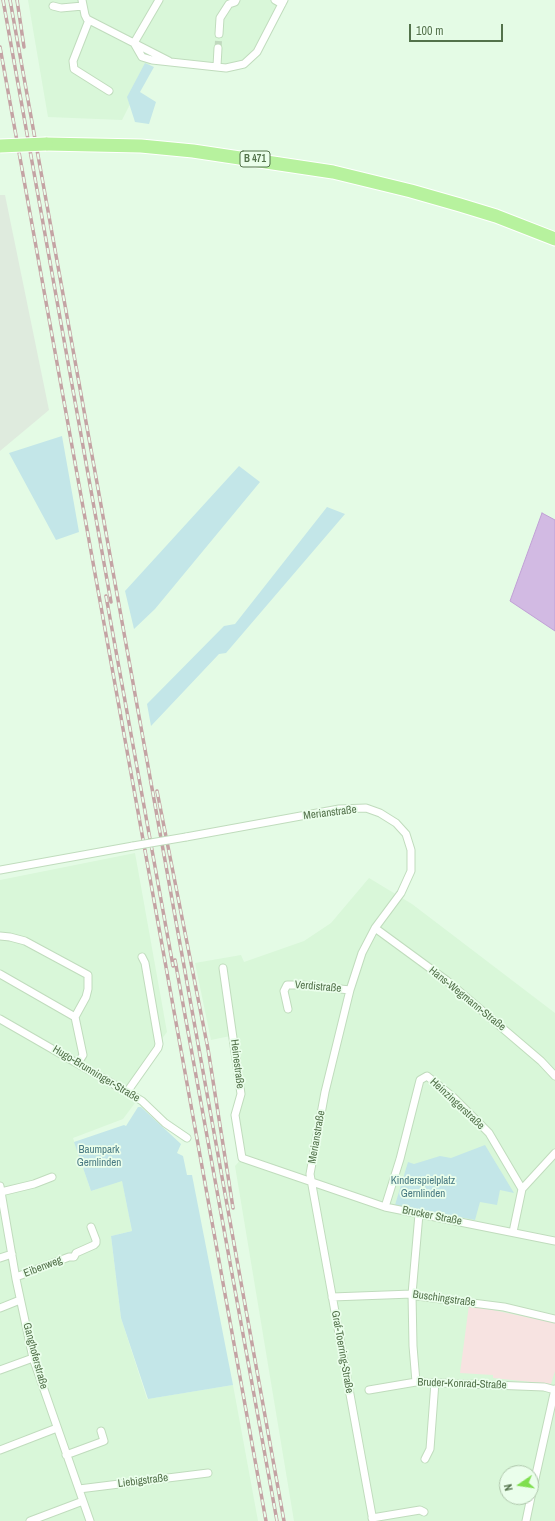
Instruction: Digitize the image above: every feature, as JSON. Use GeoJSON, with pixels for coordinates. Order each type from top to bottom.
{"type":"FeatureCollection","features":[{"type":"Feature","properties":{"kind":"highway","name":"B 471"},"geometry":{"type":"LineString","coordinates":[[0,146],[46,144],[141,146],[193,151],[333,172],[412,191],[453,203],[496,216],[555,239]]}},
{"type":"Feature","properties":{"kind":"street"},"geometry":{"type":"LineString","coordinates":[[134,43],[159,0]]}},
{"type":"Feature","properties":{"kind":"street"},"geometry":{"type":"LineString","coordinates":[[219,34],[220,18],[229,4],[235,2],[236,0]]}},
{"type":"Feature","properties":{"kind":"street"},"geometry":{"type":"LineString","coordinates":[[54,6],[61,8],[82,3],[85,15],[89,20],[171,62],[226,68],[244,64],[257,52],[283,2],[274,0]]}},
{"type":"Feature","properties":{"kind":"street"},"geometry":{"type":"LineString","coordinates":[[89,20],[73,61],[74,69],[109,91]]}},
{"type":"Feature","properties":{"kind":"street"},"geometry":{"type":"LineString","coordinates":[[217,66],[218,48]]}},
{"type":"Feature","properties":{"kind":"street","name":"Merianstraße"},"geometry":{"type":"LineString","coordinates":[[0,870],[339,810],[366,808],[380,813],[396,823],[406,834],[411,850],[411,871],[400,893],[375,928],[362,953],[350,990],[324,1092],[310,1174],[311,1183]]}},
{"type":"Feature","properties":{"kind":"street","name":"Hans-Wegmann-Straße"},"geometry":{"type":"LineString","coordinates":[[375,928],[457,989],[544,1064],[555,1076]]}},
{"type":"Feature","properties":{"kind":"street"},"geometry":{"type":"LineString","coordinates":[[0,936],[25,941],[88,975],[88,989],[86,997],[75,1017],[83,1055],[78,1063]]}},
{"type":"Feature","properties":{"kind":"street"},"geometry":{"type":"LineString","coordinates":[[127,1092],[158,1048],[159,1044],[142,957]]}},
{"type":"Feature","properties":{"kind":"street","name":"Heinestraße"},"geometry":{"type":"LineString","coordinates":[[223,968],[241,1094],[235,1115],[242,1158],[311,1183]]}},
{"type":"Feature","properties":{"kind":"street"},"geometry":{"type":"LineString","coordinates":[[0,974],[75,1017]]}},
{"type":"Feature","properties":{"kind":"street","name":"Verdistraße"},"geometry":{"type":"LineString","coordinates":[[288,1009],[284,991],[287,985],[303,985],[350,990]]}},
{"type":"Feature","properties":{"kind":"street","name":"Hugo-Brunninger-Straße"},"geometry":{"type":"LineString","coordinates":[[0,1019],[142,1101],[165,1123],[187,1138]]}},
{"type":"Feature","properties":{"kind":"street","name":"Heinzingerstraße"},"geometry":{"type":"LineString","coordinates":[[386,1206],[400,1159],[420,1080],[428,1076],[453,1097],[489,1133],[522,1189]]}},
{"type":"Feature","properties":{"kind":"street"},"geometry":{"type":"LineString","coordinates":[[513,1232],[522,1189],[555,1154]]}},
{"type":"Feature","properties":{"kind":"street"},"geometry":{"type":"LineString","coordinates":[[0,1189],[34,1184],[52,1177]]}},
{"type":"Feature","properties":{"kind":"street","name":"Brucker Straße"},"geometry":{"type":"LineString","coordinates":[[311,1183],[386,1206],[419,1214],[555,1241]]}},
{"type":"Feature","properties":{"kind":"street","name":"Graf-Toerring-Straße"},"geometry":{"type":"LineString","coordinates":[[311,1183],[373,1520]]}},
{"type":"Feature","properties":{"kind":"street","name":"Ganghoferstraße"},"geometry":{"type":"LineString","coordinates":[[0,1189],[20,1300],[33,1358],[90,1521]]}},
{"type":"Feature","properties":{"kind":"street"},"geometry":{"type":"LineString","coordinates":[[416,1382],[412,1346],[412,1294],[419,1214]]}},
{"type":"Feature","properties":{"kind":"street","name":"Eibenweg"},"geometry":{"type":"LineString","coordinates":[[16,1277],[69,1257],[74,1257],[76,1253],[94,1245],[96,1240],[91,1227]]}},
{"type":"Feature","properties":{"kind":"street"},"geometry":{"type":"LineString","coordinates":[[0,1258],[12,1254]]}},
{"type":"Feature","properties":{"kind":"street","name":"Buschingstraße"},"geometry":{"type":"LineString","coordinates":[[332,1297],[412,1294],[504,1307],[555,1319]]}},
{"type":"Feature","properties":{"kind":"street"},"geometry":{"type":"LineString","coordinates":[[0,1308],[20,1300]]}},
{"type":"Feature","properties":{"kind":"street"},"geometry":{"type":"LineString","coordinates":[[0,1370],[33,1358]]}},
{"type":"Feature","properties":{"kind":"street","name":"Bruder-Konrad-Straße"},"geometry":{"type":"LineString","coordinates":[[369,1390],[416,1382],[544,1387],[555,1389]]}},
{"type":"Feature","properties":{"kind":"street"},"geometry":{"type":"LineString","coordinates":[[425,1459],[430,1449],[435,1382]]}},
{"type":"Feature","properties":{"kind":"street"},"geometry":{"type":"LineString","coordinates":[[538,1465],[555,1389]]}},
{"type":"Feature","properties":{"kind":"street"},"geometry":{"type":"LineString","coordinates":[[0,1450],[57,1428]]}},
{"type":"Feature","properties":{"kind":"street"},"geometry":{"type":"LineString","coordinates":[[66,1455],[104,1441],[101,1432]]}},
{"type":"Feature","properties":{"kind":"street","name":"Liebigstraße"},"geometry":{"type":"LineString","coordinates":[[79,1489],[208,1473]]}},
{"type":"Feature","properties":{"kind":"street"},"geometry":{"type":"LineString","coordinates":[[30,1521],[83,1501]]}},
{"type":"Feature","properties":{"kind":"street"},"geometry":{"type":"LineString","coordinates":[[526,1521],[529,1505]]}},
{"type":"Feature","properties":{"kind":"street"},"geometry":{"type":"LineString","coordinates":[[373,1520],[396,1518],[420,1510],[424,1512]]}},
{"type":"Feature","properties":{"kind":"shaded area"},"geometry":{"type":"Polygon","coordinates":[[[28,0],[280,0],[254,49],[243,60],[225,65],[152,61],[122,120],[48,117],[28,0]]]}},
{"type":"Feature","properties":{"kind":"shaded area"},"geometry":{"type":"Polygon","coordinates":[[[0,195],[5,195],[49,410],[0,451],[0,195]]]}},
{"type":"Feature","properties":{"kind":"shaded area"},"geometry":{"type":"Polygon","coordinates":[[[542,513],[555,520],[555,631],[510,601],[542,513]]]}},
{"type":"Feature","properties":{"kind":"shaded area"},"geometry":{"type":"Polygon","coordinates":[[[135,853],[167,1032],[121,1093],[135,1103],[123,1119],[73,1138],[91,1191],[122,1180],[132,1231],[111,1236],[121,1318],[147,1399],[233,1385],[258,1521],[0,1521],[0,880],[135,853]]]}},
{"type":"Feature","properties":{"kind":"shaded area"},"geometry":{"type":"Polygon","coordinates":[[[369,878],[412,904],[555,1013],[555,1521],[294,1521],[235,1166],[246,1154],[238,1115],[244,1097],[235,1035],[211,1040],[195,963],[241,955],[244,962],[304,941],[331,923],[369,878]]]}},
{"type":"Feature","properties":{"kind":"shaded area"},"geometry":{"type":"Polygon","coordinates":[[[469,1305],[555,1323],[555,1371],[551,1384],[493,1378],[493,1375],[460,1373],[469,1305]]]}},
{"type":"Feature","properties":{"kind":"green space"},"geometry":{"type":"Polygon","coordinates":[[[145,63],[154,67],[140,92],[156,102],[149,124],[135,122],[127,97],[145,63]]]}},
{"type":"Feature","properties":{"kind":"green space"},"geometry":{"type":"Polygon","coordinates":[[[62,436],[79,532],[56,540],[9,453],[62,436]]]}},
{"type":"Feature","properties":{"kind":"green space"},"geometry":{"type":"Polygon","coordinates":[[[239,466],[260,482],[155,609],[134,629],[125,591],[239,466]]]}},
{"type":"Feature","properties":{"kind":"green space"},"geometry":{"type":"Polygon","coordinates":[[[327,507],[345,514],[226,653],[219,654],[151,726],[147,704],[224,626],[235,624],[327,507]]]}},
{"type":"Feature","properties":{"kind":"green space","name":"Baumpark Gernlinden"},"geometry":{"type":"Polygon","coordinates":[[[138,1107],[141,1107],[181,1144],[177,1153],[183,1156],[187,1175],[192,1175],[233,1385],[148,1399],[121,1318],[111,1236],[132,1231],[122,1181],[91,1191],[74,1142],[124,1125],[126,1126],[138,1107]]]}},
{"type":"Feature","properties":{"kind":"green space","name":"Kinderspielplatz Gernlinden"},"geometry":{"type":"Polygon","coordinates":[[[485,1145],[514,1193],[500,1190],[497,1205],[480,1202],[475,1220],[395,1205],[408,1162],[414,1164],[440,1156],[451,1158],[485,1145]]]}},
{"type":"Feature","properties":{"kind":"tunnel"},"geometry":{"type":"LineString","coordinates":[[218,48],[219,34]]}},
{"type":"Feature","properties":{"kind":"railway"},"geometry":{"type":"LineString","coordinates":[[3,0],[111,602]]}},
{"type":"Feature","properties":{"kind":"railway"},"geometry":{"type":"LineString","coordinates":[[10,0],[284,1521]]}},
{"type":"Feature","properties":{"kind":"railway"},"geometry":{"type":"LineString","coordinates":[[17,0],[24,47]]}},
{"type":"Feature","properties":{"kind":"railway"},"geometry":{"type":"LineString","coordinates":[[0,47],[266,1521]]}},
{"type":"Feature","properties":{"kind":"railway"},"geometry":{"type":"LineString","coordinates":[[106,596],[173,966]]}},
{"type":"Feature","properties":{"kind":"railway"},"geometry":{"type":"LineString","coordinates":[[157,791],[208,1049],[233,1208]]}},
{"type":"Feature","properties":{"kind":"railway"},"geometry":{"type":"LineString","coordinates":[[175,960],[277,1521]]}}]}
